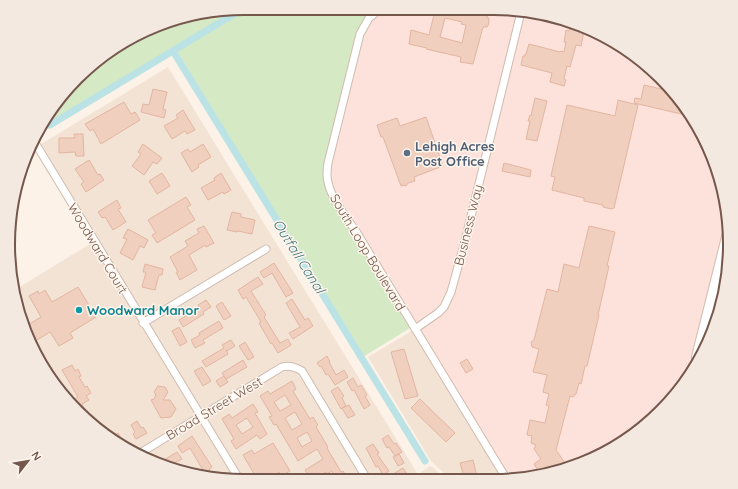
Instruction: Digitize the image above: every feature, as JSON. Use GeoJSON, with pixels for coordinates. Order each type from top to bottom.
{"type":"FeatureCollection","features":[{"type":"Feature","properties":{"kind":"main road"},"geometry":{"type":"LineString","coordinates":[[703,337],[723,260]]}},
{"type":"Feature","properties":{"kind":"street","name":"South Loop Boulevard"},"geometry":{"type":"LineString","coordinates":[[373,15],[369,18],[360,34],[328,163],[328,182],[334,198],[504,474]]}},
{"type":"Feature","properties":{"kind":"street","name":"Business Way"},"geometry":{"type":"LineString","coordinates":[[415,329],[444,307],[450,292],[464,245],[520,17]]}},
{"type":"Feature","properties":{"kind":"street","name":"Woodward Court"},"geometry":{"type":"LineString","coordinates":[[37,146],[143,323],[236,474]]}},
{"type":"Feature","properties":{"kind":"street"},"geometry":{"type":"LineString","coordinates":[[143,323],[266,249]]}},
{"type":"Feature","properties":{"kind":"street","name":"Broad Street West"},"geometry":{"type":"LineString","coordinates":[[144,451],[282,367],[291,366],[302,372],[364,474]]}},
{"type":"Feature","properties":{"kind":"shaded area"},"geometry":{"type":"Polygon","coordinates":[[[375,15],[509,15],[538,19],[581,32],[621,54],[633,62],[656,82],[676,105],[699,143],[711,171],[719,200],[723,229],[723,260],[719,289],[711,318],[706,332],[692,359],[676,384],[666,396],[633,427],[608,443],[581,457],[538,470],[504,474],[334,198],[327,174],[360,34],[375,15]]]}},
{"type":"Feature","properties":{"kind":"shaded area"},"geometry":{"type":"Polygon","coordinates":[[[168,67],[418,474],[229,474],[200,470],[157,457],[117,435],[93,417],[62,384],[46,359],[32,332],[19,289],[19,287],[98,239],[41,144],[168,67]]]}},
{"type":"Feature","properties":{"kind":"shaded area"},"geometry":{"type":"Polygon","coordinates":[[[415,329],[504,474],[445,474],[431,461],[368,357],[415,329]]]}},
{"type":"Feature","properties":{"kind":"shaded area"},"geometry":{"type":"Polygon","coordinates":[[[430,466],[440,474],[422,474],[421,472],[430,466]]]}},
{"type":"Feature","properties":{"kind":"green space"},"geometry":{"type":"Polygon","coordinates":[[[229,15],[369,15],[357,33],[325,162],[325,183],[331,199],[355,235],[410,328],[363,357],[177,51],[48,127],[62,105],[72,93],[105,62],[143,39],[171,27],[200,19],[229,15]]]}},
{"type":"Feature","properties":{"kind":"building"},"geometry":{"type":"Polygon","coordinates":[[[434,15],[488,15],[487,18],[489,18],[488,26],[483,27],[473,64],[460,62],[461,57],[409,44],[411,30],[429,35],[434,15]],[[445,18],[440,37],[462,43],[466,25],[461,24],[462,22],[445,18]]]}},
{"type":"Feature","properties":{"kind":"building"},"geometry":{"type":"Polygon","coordinates":[[[570,28],[584,33],[581,46],[576,45],[570,67],[567,66],[564,86],[550,82],[552,73],[521,65],[523,56],[526,54],[529,44],[564,52],[566,30],[569,31],[570,28]]]}},
{"type":"Feature","properties":{"kind":"building"},"geometry":{"type":"Polygon","coordinates":[[[644,85],[663,89],[676,105],[681,114],[634,103],[635,98],[641,99],[644,85]]]}},
{"type":"Feature","properties":{"kind":"building"},"geometry":{"type":"Polygon","coordinates":[[[153,89],[167,92],[163,109],[166,110],[164,118],[141,112],[143,104],[149,105],[153,89]]]}},
{"type":"Feature","properties":{"kind":"building"},"geometry":{"type":"Polygon","coordinates":[[[535,98],[547,101],[537,141],[526,139],[530,121],[528,121],[530,115],[531,116],[535,98]]]}},
{"type":"Feature","properties":{"kind":"building"},"geometry":{"type":"Polygon","coordinates":[[[618,100],[638,105],[614,208],[611,209],[603,207],[603,205],[584,201],[584,198],[552,190],[555,177],[551,176],[567,105],[615,116],[618,100]]]}},
{"type":"Feature","properties":{"kind":"building"},"geometry":{"type":"Polygon","coordinates":[[[124,102],[131,114],[135,112],[140,120],[101,144],[93,129],[90,131],[85,124],[124,102]]]}},
{"type":"Feature","properties":{"kind":"building"},"geometry":{"type":"Polygon","coordinates":[[[183,110],[195,130],[187,134],[185,131],[172,139],[164,126],[178,118],[176,115],[183,110]]]}},
{"type":"Feature","properties":{"kind":"building"},"geometry":{"type":"Polygon","coordinates":[[[426,117],[443,166],[414,177],[415,181],[408,183],[406,186],[401,186],[377,125],[397,118],[400,126],[426,117]]]}},
{"type":"Feature","properties":{"kind":"building"},"geometry":{"type":"Polygon","coordinates":[[[74,134],[83,134],[84,156],[76,156],[75,152],[59,153],[59,138],[75,138],[74,134]]]}},
{"type":"Feature","properties":{"kind":"building"},"geometry":{"type":"Polygon","coordinates":[[[143,144],[162,158],[157,164],[153,162],[144,175],[132,166],[141,154],[138,152],[143,144]]]}},
{"type":"Feature","properties":{"kind":"building"},"geometry":{"type":"Polygon","coordinates":[[[203,144],[211,157],[198,165],[199,167],[192,172],[181,153],[188,149],[190,152],[203,144]]]}},
{"type":"Feature","properties":{"kind":"building"},"geometry":{"type":"Polygon","coordinates":[[[89,160],[98,175],[100,174],[104,180],[86,192],[81,184],[84,182],[75,169],[89,160]]]}},
{"type":"Feature","properties":{"kind":"building"},"geometry":{"type":"Polygon","coordinates":[[[504,163],[531,170],[530,177],[502,171],[504,163]]]}},
{"type":"Feature","properties":{"kind":"building"},"geometry":{"type":"Polygon","coordinates":[[[162,173],[170,186],[157,194],[149,181],[162,173]]]}},
{"type":"Feature","properties":{"kind":"building"},"geometry":{"type":"Polygon","coordinates":[[[221,173],[231,190],[224,194],[223,192],[208,200],[201,188],[215,180],[214,178],[221,173]]]}},
{"type":"Feature","properties":{"kind":"building"},"geometry":{"type":"Polygon","coordinates":[[[186,197],[191,205],[187,207],[195,220],[157,243],[152,235],[156,233],[148,220],[186,197]]]}},
{"type":"Feature","properties":{"kind":"building"},"geometry":{"type":"Polygon","coordinates":[[[117,200],[121,208],[118,209],[126,222],[113,230],[105,217],[102,218],[98,212],[117,200]]]}},
{"type":"Feature","properties":{"kind":"building"},"geometry":{"type":"Polygon","coordinates":[[[232,212],[241,214],[241,217],[255,220],[252,234],[227,230],[232,212]]]}},
{"type":"Feature","properties":{"kind":"building"},"geometry":{"type":"Polygon","coordinates":[[[204,226],[214,243],[206,247],[205,245],[189,255],[197,270],[180,280],[176,272],[178,272],[170,257],[188,246],[185,241],[199,233],[197,229],[204,226]]]}},
{"type":"Feature","properties":{"kind":"building"},"geometry":{"type":"Polygon","coordinates":[[[589,226],[615,232],[607,266],[609,266],[599,315],[587,366],[585,366],[581,384],[579,383],[576,394],[573,397],[570,396],[556,450],[565,463],[538,470],[534,464],[541,459],[534,449],[536,445],[531,443],[532,436],[527,435],[530,420],[545,423],[549,406],[546,405],[549,394],[543,392],[547,375],[533,372],[539,349],[532,347],[531,342],[534,340],[547,289],[558,292],[564,264],[579,268],[589,226]]]}},
{"type":"Feature","properties":{"kind":"building"},"geometry":{"type":"Polygon","coordinates":[[[128,229],[148,240],[144,248],[140,246],[133,260],[120,253],[127,239],[123,238],[128,229]]]}},
{"type":"Feature","properties":{"kind":"building"},"geometry":{"type":"Polygon","coordinates":[[[274,263],[293,293],[286,297],[272,273],[264,278],[260,272],[274,263]]]}},
{"type":"Feature","properties":{"kind":"building"},"geometry":{"type":"Polygon","coordinates":[[[145,264],[163,269],[162,275],[159,275],[155,290],[142,287],[146,272],[143,272],[145,264]]]}},
{"type":"Feature","properties":{"kind":"building"},"geometry":{"type":"Polygon","coordinates":[[[258,277],[263,284],[251,291],[266,315],[264,317],[280,343],[288,339],[291,345],[278,353],[259,323],[261,322],[246,297],[243,299],[238,290],[258,277]]]}},
{"type":"Feature","properties":{"kind":"building"},"geometry":{"type":"Polygon","coordinates":[[[78,287],[96,317],[70,333],[73,338],[59,346],[50,332],[36,340],[29,324],[41,317],[29,296],[38,291],[39,294],[45,290],[52,302],[78,287]]]}},
{"type":"Feature","properties":{"kind":"building"},"geometry":{"type":"Polygon","coordinates":[[[292,299],[305,320],[308,318],[313,326],[293,339],[289,333],[300,327],[286,303],[292,299]]]}},
{"type":"Feature","properties":{"kind":"building"},"geometry":{"type":"Polygon","coordinates":[[[206,300],[211,307],[203,312],[204,314],[183,327],[179,320],[200,308],[198,305],[206,300]]]}},
{"type":"Feature","properties":{"kind":"building"},"geometry":{"type":"Polygon","coordinates":[[[222,302],[231,316],[224,320],[216,306],[222,302]]]}},
{"type":"Feature","properties":{"kind":"building"},"geometry":{"type":"Polygon","coordinates":[[[219,321],[223,328],[203,340],[205,343],[195,348],[191,340],[200,335],[199,333],[219,321]]]}},
{"type":"Feature","properties":{"kind":"building"},"geometry":{"type":"Polygon","coordinates":[[[179,327],[187,342],[180,346],[172,331],[179,327]]]}},
{"type":"Feature","properties":{"kind":"building"},"geometry":{"type":"Polygon","coordinates":[[[231,340],[235,346],[227,351],[226,350],[228,354],[206,367],[202,361],[224,348],[222,345],[231,340]]]}},
{"type":"Feature","properties":{"kind":"building"},"geometry":{"type":"Polygon","coordinates":[[[245,342],[254,357],[248,360],[239,346],[245,342]]]}},
{"type":"Feature","properties":{"kind":"building"},"geometry":{"type":"Polygon","coordinates":[[[404,349],[418,396],[405,399],[391,352],[404,349]]]}},
{"type":"Feature","properties":{"kind":"building"},"geometry":{"type":"Polygon","coordinates":[[[327,356],[336,375],[344,370],[348,377],[335,385],[328,374],[326,375],[321,366],[320,367],[317,363],[327,356]]]}},
{"type":"Feature","properties":{"kind":"building"},"geometry":{"type":"Polygon","coordinates":[[[467,359],[473,369],[466,373],[460,363],[467,359]]]}},
{"type":"Feature","properties":{"kind":"building"},"geometry":{"type":"Polygon","coordinates":[[[243,360],[247,367],[226,379],[222,373],[243,360]]]}},
{"type":"Feature","properties":{"kind":"building"},"geometry":{"type":"Polygon","coordinates":[[[72,365],[75,371],[78,369],[81,376],[79,377],[91,393],[86,396],[89,400],[82,404],[84,408],[75,399],[78,397],[62,370],[72,365]]]}},
{"type":"Feature","properties":{"kind":"building"},"geometry":{"type":"Polygon","coordinates":[[[202,367],[211,381],[203,386],[194,371],[202,367]]]}},
{"type":"Feature","properties":{"kind":"building"},"geometry":{"type":"Polygon","coordinates":[[[224,376],[228,382],[220,387],[216,381],[224,376]]]}},
{"type":"Feature","properties":{"kind":"building"},"geometry":{"type":"Polygon","coordinates":[[[353,378],[358,387],[361,385],[367,395],[365,396],[370,405],[364,409],[354,390],[352,391],[347,382],[353,378]]]}},
{"type":"Feature","properties":{"kind":"building"},"geometry":{"type":"Polygon","coordinates":[[[292,381],[296,389],[293,391],[310,419],[313,417],[318,425],[316,427],[328,447],[327,448],[341,472],[343,471],[345,474],[334,474],[332,471],[327,474],[326,472],[323,474],[308,474],[305,470],[323,459],[317,449],[298,461],[276,424],[274,425],[269,417],[272,416],[260,396],[268,391],[270,394],[292,381]],[[285,395],[274,402],[280,411],[291,405],[285,395]],[[295,412],[285,418],[292,430],[302,424],[295,412]],[[307,432],[297,438],[302,447],[312,441],[307,432]]]}},
{"type":"Feature","properties":{"kind":"building"},"geometry":{"type":"Polygon","coordinates":[[[158,386],[165,387],[168,392],[163,400],[170,400],[176,409],[171,417],[161,418],[151,400],[154,399],[156,395],[154,392],[158,386]]]}},
{"type":"Feature","properties":{"kind":"building"},"geometry":{"type":"Polygon","coordinates":[[[338,387],[344,396],[342,398],[346,406],[341,409],[331,391],[338,387]]]}},
{"type":"Feature","properties":{"kind":"building"},"geometry":{"type":"Polygon","coordinates":[[[420,399],[455,433],[446,442],[411,408],[420,399]]]}},
{"type":"Feature","properties":{"kind":"building"},"geometry":{"type":"Polygon","coordinates":[[[253,404],[258,412],[255,413],[267,434],[260,439],[257,435],[236,449],[231,441],[234,439],[222,419],[229,414],[232,418],[253,404]],[[247,418],[236,425],[242,434],[253,427],[247,418]]]}},
{"type":"Feature","properties":{"kind":"building"},"geometry":{"type":"Polygon","coordinates":[[[349,405],[355,415],[348,418],[342,408],[349,405]]]}},
{"type":"Feature","properties":{"kind":"building"},"geometry":{"type":"Polygon","coordinates":[[[137,421],[141,428],[143,427],[147,433],[136,439],[133,434],[135,432],[131,425],[137,421]]]}},
{"type":"Feature","properties":{"kind":"building"},"geometry":{"type":"Polygon","coordinates":[[[388,435],[402,452],[395,456],[389,447],[387,448],[382,439],[388,435]]]}},
{"type":"Feature","properties":{"kind":"building"},"geometry":{"type":"Polygon","coordinates":[[[192,436],[212,467],[209,469],[210,471],[203,470],[190,448],[182,453],[178,446],[192,436]]]}},
{"type":"Feature","properties":{"kind":"building"},"geometry":{"type":"Polygon","coordinates":[[[273,443],[290,471],[285,474],[280,474],[279,472],[276,474],[254,474],[243,455],[252,450],[254,454],[273,443]]]}},
{"type":"Feature","properties":{"kind":"building"},"geometry":{"type":"Polygon","coordinates":[[[373,444],[379,453],[377,454],[389,471],[382,474],[378,466],[376,467],[366,448],[373,444]]]}},
{"type":"Feature","properties":{"kind":"building"},"geometry":{"type":"Polygon","coordinates":[[[177,452],[182,459],[174,463],[164,460],[177,452]]]}},
{"type":"Feature","properties":{"kind":"building"},"geometry":{"type":"Polygon","coordinates":[[[399,454],[404,463],[398,466],[393,457],[399,454]]]}},
{"type":"Feature","properties":{"kind":"building"},"geometry":{"type":"Polygon","coordinates":[[[473,460],[476,474],[463,474],[460,463],[473,460]]]}},
{"type":"Feature","properties":{"kind":"building"},"geometry":{"type":"Polygon","coordinates":[[[403,468],[407,474],[393,474],[403,468]]]}},
{"type":"Feature","properties":{"kind":"waterway"},"geometry":{"type":"LineString","coordinates":[[49,125],[232,15]]}},
{"type":"Feature","properties":{"kind":"waterway","name":"Outfall Canal"},"geometry":{"type":"LineString","coordinates":[[173,51],[425,461]]}},
{"type":"Feature","properties":{"kind":"place","name":"Lehigh Acres Post Office"},"geometry":{"type":"Point","coordinates":[407,153]}},
{"type":"Feature","properties":{"kind":"place","name":"Woodward Manor"},"geometry":{"type":"Point","coordinates":[79,310]}}]}
